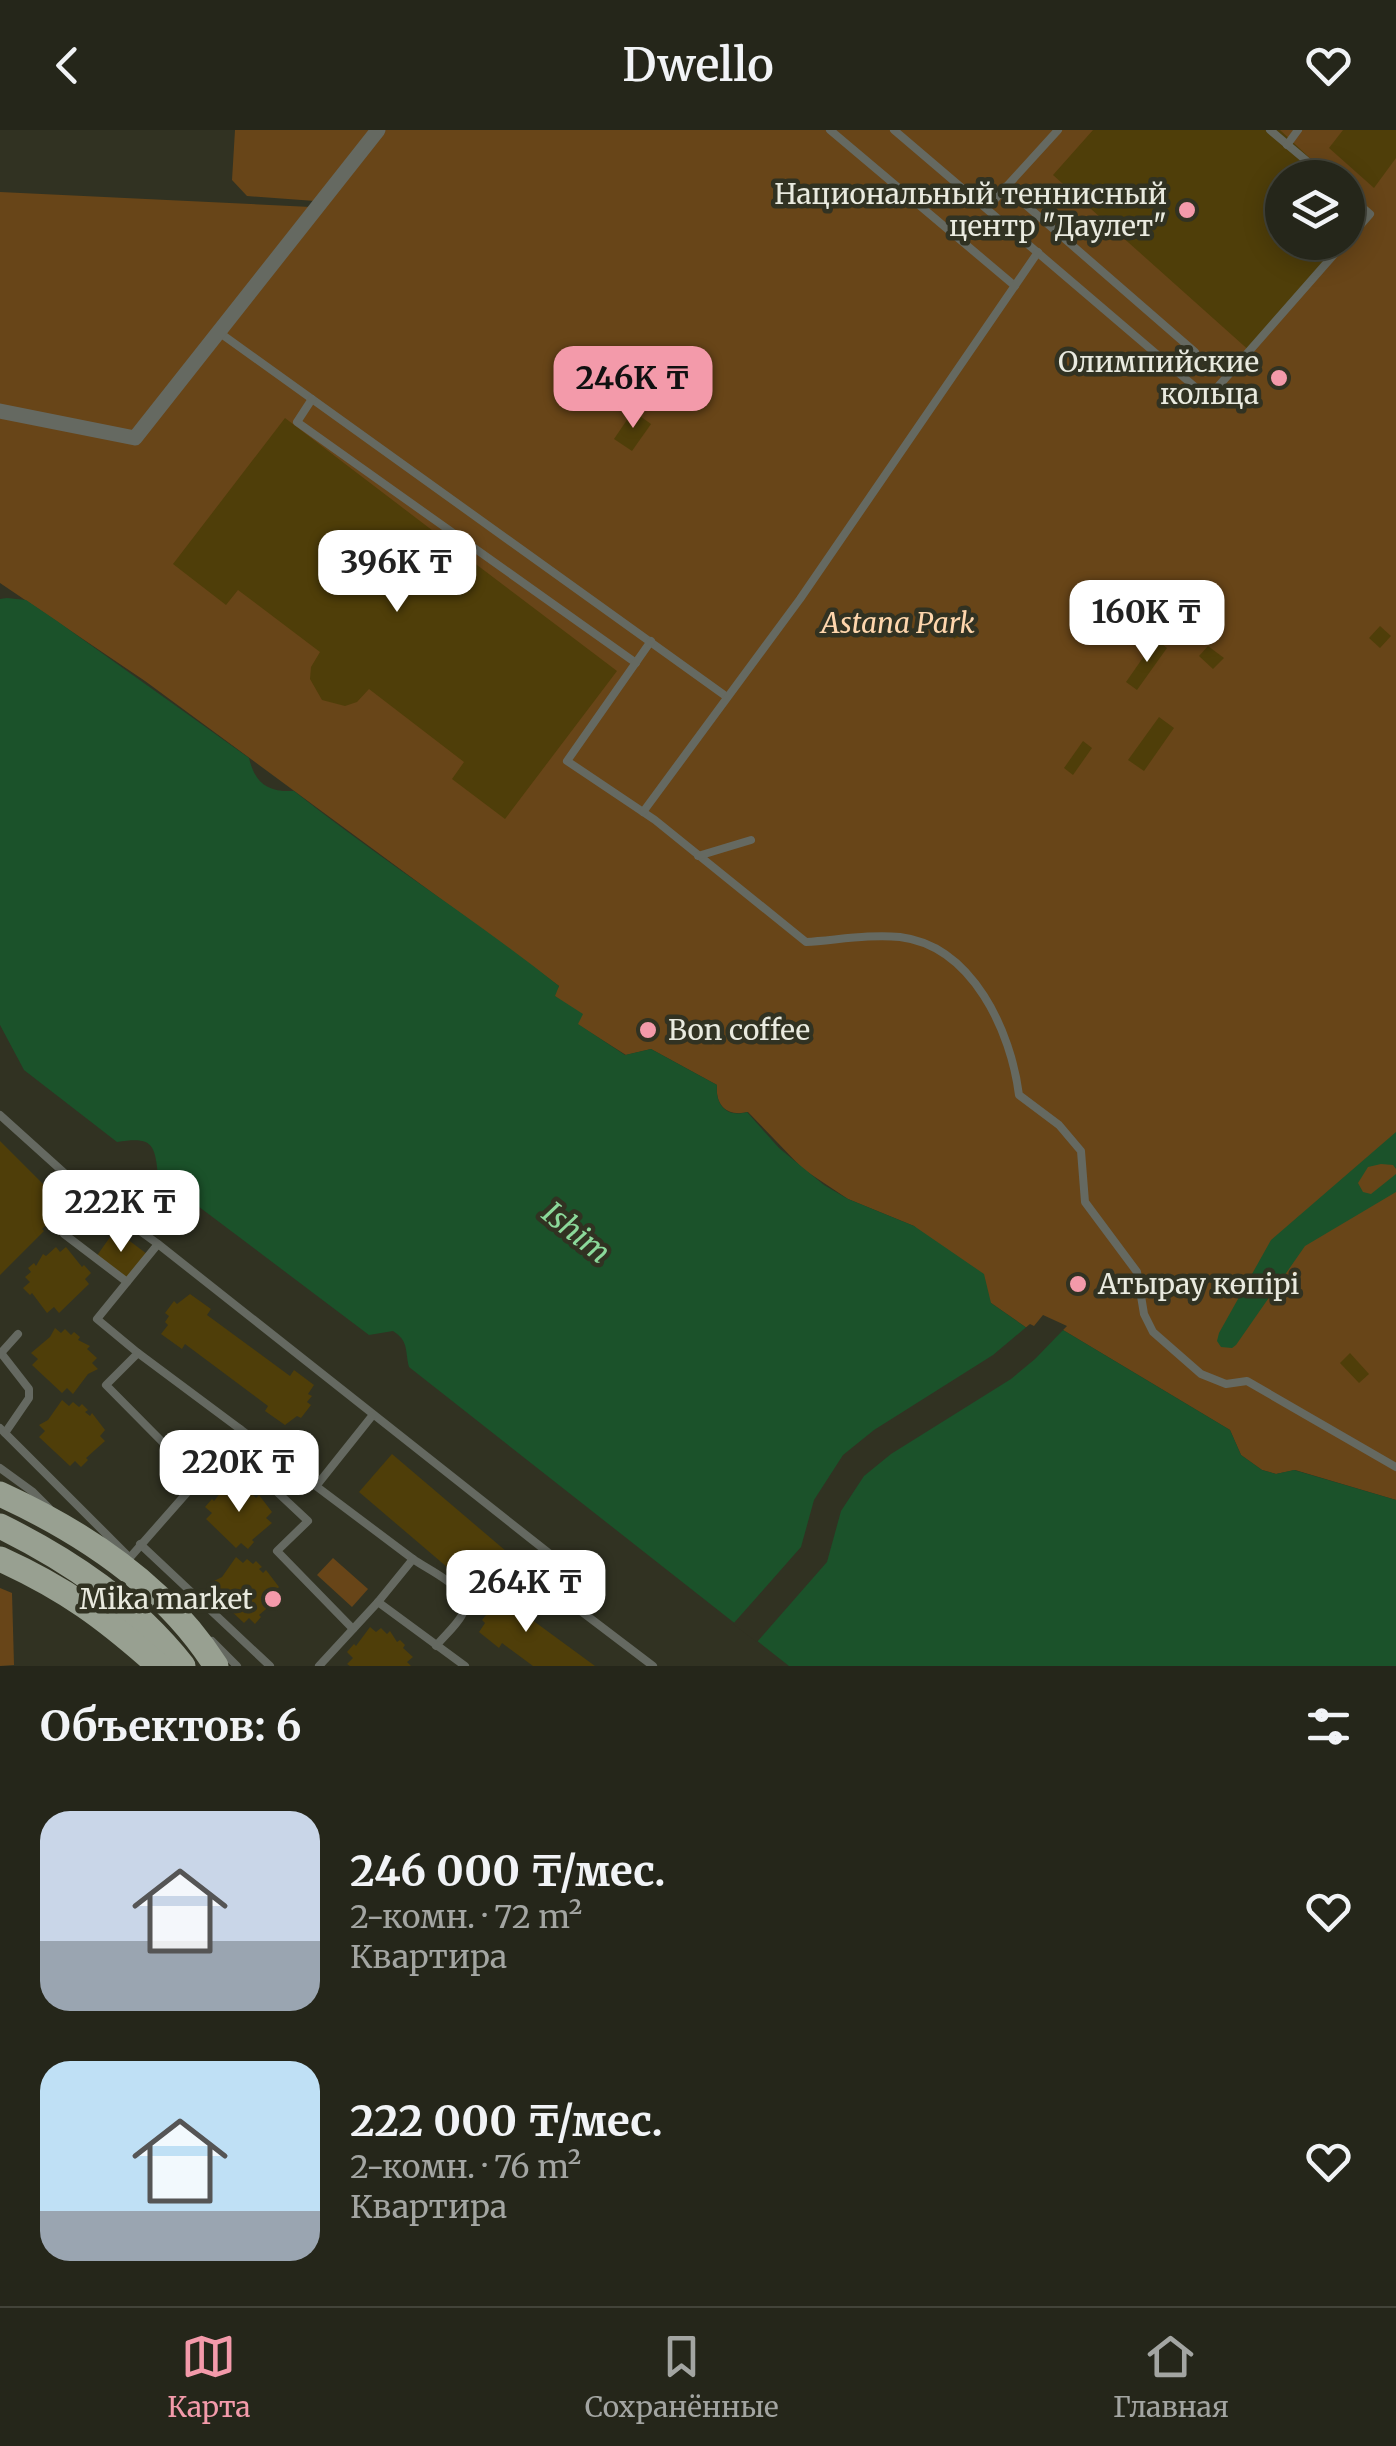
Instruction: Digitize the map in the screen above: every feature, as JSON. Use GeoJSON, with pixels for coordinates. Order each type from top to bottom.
{"type":"FeatureCollection","features":[{"type":"Feature","properties":{"kind":"main road"},"geometry":{"type":"LineString","coordinates":[[0,1494],[126,1562],[198,1637],[216,1666]]}},
{"type":"Feature","properties":{"kind":"main road"},"geometry":{"type":"LineString","coordinates":[[0,1526],[58,1556],[106,1589],[156,1631],[184,1666]]}},
{"type":"Feature","properties":{"kind":"main road"},"geometry":{"type":"LineString","coordinates":[[0,1559],[41,1578],[100,1614],[159,1666]]}},
{"type":"Feature","properties":{"kind":"street"},"geometry":{"type":"LineString","coordinates":[[0,412],[135,438],[378,130]]}},
{"type":"Feature","properties":{"kind":"lane"},"geometry":{"type":"LineString","coordinates":[[830,130],[1015,286]]}},
{"type":"Feature","properties":{"kind":"lane"},"geometry":{"type":"LineString","coordinates":[[894,130],[1208,398],[1329,260]]}},
{"type":"Feature","properties":{"kind":"lane"},"geometry":{"type":"LineString","coordinates":[[986,208],[1058,130]]}},
{"type":"Feature","properties":{"kind":"lane"},"geometry":{"type":"LineString","coordinates":[[1270,130],[1305,160]]}},
{"type":"Feature","properties":{"kind":"lane"},"geometry":{"type":"LineString","coordinates":[[1287,145],[1298,130]]}},
{"type":"Feature","properties":{"kind":"lane"},"geometry":{"type":"LineString","coordinates":[[1005,187],[1195,352],[1178,371]]}},
{"type":"Feature","properties":{"kind":"lane"},"geometry":{"type":"LineString","coordinates":[[643,812],[800,599],[1038,252]]}},
{"type":"Feature","properties":{"kind":"lane"},"geometry":{"type":"LineString","coordinates":[[220,333],[728,697]]}},
{"type":"Feature","properties":{"kind":"lane"},"geometry":{"type":"LineString","coordinates":[[312,399],[297,422],[636,663]]}},
{"type":"Feature","properties":{"kind":"lane"},"geometry":{"type":"LineString","coordinates":[[651,641],[568,760],[643,812],[806,942],[902,937],[932,947],[961,964],[1015,1063],[1019,1095],[1059,1125],[1081,1151],[1085,1202],[1137,1272],[1144,1314],[1154,1332],[1201,1374],[1226,1384],[1247,1382],[1396,1467]]}},
{"type":"Feature","properties":{"kind":"lane"},"geometry":{"type":"LineString","coordinates":[[698,856],[751,840]]}},
{"type":"Feature","properties":{"kind":"lane"},"geometry":{"type":"LineString","coordinates":[[0,1115],[81,1188],[158,1244],[550,1554],[550,1579],[557,1593],[653,1666]]}},
{"type":"Feature","properties":{"kind":"lane"},"geometry":{"type":"LineString","coordinates":[[64,1234],[127,1282]]}},
{"type":"Feature","properties":{"kind":"lane"},"geometry":{"type":"LineString","coordinates":[[158,1244],[96,1319],[413,1560],[463,1593],[464,1612],[436,1646]]}},
{"type":"Feature","properties":{"kind":"lane"},"geometry":{"type":"LineString","coordinates":[[18,1334],[0,1354],[29,1389],[28,1398],[2,1430],[126,1562],[236,1666]]}},
{"type":"Feature","properties":{"kind":"lane"},"geometry":{"type":"LineString","coordinates":[[138,1353],[106,1385],[198,1478]]}},
{"type":"Feature","properties":{"kind":"lane"},"geometry":{"type":"LineString","coordinates":[[317,1485],[372,1416]]}},
{"type":"Feature","properties":{"kind":"lane"},"geometry":{"type":"LineString","coordinates":[[126,1562],[240,1429]]}},
{"type":"Feature","properties":{"kind":"lane"},"geometry":{"type":"LineString","coordinates":[[228,1446],[308,1521],[277,1551],[353,1629]]}},
{"type":"Feature","properties":{"kind":"lane"},"geometry":{"type":"LineString","coordinates":[[0,1468],[40,1498],[64,1528]]}},
{"type":"Feature","properties":{"kind":"lane"},"geometry":{"type":"LineString","coordinates":[[140,1544],[270,1666]]}},
{"type":"Feature","properties":{"kind":"lane"},"geometry":{"type":"LineString","coordinates":[[319,1666],[413,1560]]}},
{"type":"Feature","properties":{"kind":"lane"},"geometry":{"type":"LineString","coordinates":[[378,1602],[465,1666]]}},
{"type":"Feature","properties":{"kind":"green space","name":"Astana Park"},"geometry":{"type":"Polygon","coordinates":[[[235,130],[1396,130],[1396,1500],[1295,1470],[1276,1474],[1262,1470],[1241,1455],[1230,1430],[1063,1330],[1034,1333],[991,1303],[914,1226],[848,1199],[803,1169],[748,1112],[734,1113],[724,1108],[717,1085],[651,1049],[626,1055],[577,1024],[554,995],[559,986],[145,681],[0,583],[0,192],[311,207],[315,201],[247,196],[232,180],[235,130]]]}},
{"type":"Feature","properties":{"kind":"green space"},"geometry":{"type":"Polygon","coordinates":[[[333,1558],[368,1589],[352,1607],[317,1575],[333,1558]]]}},
{"type":"Feature","properties":{"kind":"green space"},"geometry":{"type":"Polygon","coordinates":[[[0,1588],[12,1593],[14,1665],[0,1666],[0,1588]]]}},
{"type":"Feature","properties":{"kind":"water","name":"Ishim"},"geometry":{"type":"Polygon","coordinates":[[[0,599],[26,600],[57,621],[249,758],[264,784],[276,790],[294,791],[526,961],[559,986],[555,996],[583,1014],[578,1024],[625,1055],[651,1049],[717,1085],[724,1108],[734,1113],[747,1112],[779,1148],[824,1185],[914,1226],[984,1274],[991,1303],[1034,1333],[1063,1330],[1230,1430],[1241,1455],[1262,1470],[1276,1474],[1294,1470],[1396,1500],[1396,1666],[789,1666],[409,1367],[406,1347],[393,1331],[369,1335],[158,1176],[149,1144],[137,1140],[117,1142],[24,1070],[0,1025],[0,599]]]}},
{"type":"Feature","properties":{"kind":"water"},"geometry":{"type":"Polygon","coordinates":[[[1396,1132],[1396,1169],[1381,1164],[1368,1167],[1358,1183],[1363,1192],[1371,1194],[1396,1174],[1396,1192],[1305,1246],[1236,1345],[1221,1347],[1217,1341],[1219,1333],[1271,1240],[1396,1132]]]}},
{"type":"Feature","properties":{"kind":"pier"},"geometry":{"type":"Polygon","coordinates":[[[1043,1315],[1067,1326],[1035,1359],[864,1476],[841,1511],[827,1562],[757,1642],[733,1624],[801,1547],[814,1500],[843,1455],[874,1430],[993,1355],[1043,1315]]]}},
{"type":"Feature","properties":{"kind":"building","name":"Национальный теннисный центр \"Даулет\""},"geometry":{"type":"Polygon","coordinates":[[[1093,130],[1280,130],[1312,160],[1265,160],[1265,260],[1331,260],[1252,353],[1053,175],[1093,130]]]}},
{"type":"Feature","properties":{"kind":"building"},"geometry":{"type":"Polygon","coordinates":[[[1343,130],[1396,130],[1396,158],[1374,188],[1365,180],[1365,160],[1342,160],[1329,148],[1343,130]]]}},
{"type":"Feature","properties":{"kind":"building"},"geometry":{"type":"Polygon","coordinates":[[[633,411],[651,424],[632,451],[614,439],[633,411]]]}},
{"type":"Feature","properties":{"kind":"building"},"geometry":{"type":"Polygon","coordinates":[[[285,418],[441,537],[444,533],[444,540],[617,671],[505,819],[452,779],[464,762],[369,689],[357,702],[345,706],[322,700],[310,679],[311,667],[320,652],[238,590],[226,605],[173,564],[285,418]]]}},
{"type":"Feature","properties":{"kind":"building"},"geometry":{"type":"Polygon","coordinates":[[[1181,610],[1189,623],[1173,643],[1165,630],[1181,610]]]}},
{"type":"Feature","properties":{"kind":"building"},"geometry":{"type":"Polygon","coordinates":[[[955,612],[964,634],[954,639],[944,617],[955,612]]]}},
{"type":"Feature","properties":{"kind":"building"},"geometry":{"type":"Polygon","coordinates":[[[1380,626],[1391,636],[1380,648],[1369,638],[1380,626]]]}},
{"type":"Feature","properties":{"kind":"building"},"geometry":{"type":"Polygon","coordinates":[[[1156,639],[1167,648],[1137,690],[1126,682],[1156,639]]]}},
{"type":"Feature","properties":{"kind":"building"},"geometry":{"type":"Polygon","coordinates":[[[1208,646],[1224,658],[1213,669],[1199,656],[1208,646]]]}},
{"type":"Feature","properties":{"kind":"building"},"geometry":{"type":"Polygon","coordinates":[[[1159,717],[1174,728],[1144,771],[1128,760],[1159,717]]]}},
{"type":"Feature","properties":{"kind":"building"},"geometry":{"type":"Polygon","coordinates":[[[1083,741],[1092,748],[1073,775],[1064,768],[1083,741]]]}},
{"type":"Feature","properties":{"kind":"building"},"geometry":{"type":"Polygon","coordinates":[[[0,1141],[61,1202],[49,1214],[53,1218],[44,1231],[0,1275],[0,1141]]]}},
{"type":"Feature","properties":{"kind":"building"},"geometry":{"type":"Polygon","coordinates":[[[115,1230],[147,1254],[128,1280],[96,1257],[115,1230]]]}},
{"type":"Feature","properties":{"kind":"building"},"geometry":{"type":"Polygon","coordinates":[[[56,1247],[60,1252],[66,1247],[91,1273],[85,1279],[89,1284],[59,1313],[54,1307],[47,1313],[32,1293],[23,1288],[30,1282],[25,1277],[31,1272],[28,1268],[34,1263],[36,1266],[43,1254],[46,1256],[56,1247]]]}},
{"type":"Feature","properties":{"kind":"building"},"geometry":{"type":"Polygon","coordinates":[[[190,1294],[211,1309],[207,1315],[290,1376],[294,1370],[314,1385],[308,1394],[312,1396],[307,1402],[311,1405],[301,1418],[297,1416],[285,1425],[265,1411],[268,1406],[185,1344],[182,1349],[161,1334],[168,1325],[165,1322],[169,1316],[165,1313],[174,1301],[177,1304],[190,1294]]]}},
{"type":"Feature","properties":{"kind":"building"},"geometry":{"type":"Polygon","coordinates":[[[55,1328],[61,1333],[65,1329],[71,1335],[74,1332],[97,1358],[92,1363],[98,1369],[88,1374],[73,1394],[67,1388],[62,1393],[32,1365],[38,1359],[31,1353],[55,1328]]]}},
{"type":"Feature","properties":{"kind":"building"},"geometry":{"type":"Polygon","coordinates":[[[1350,1353],[1369,1374],[1359,1383],[1340,1363],[1350,1353]]]}},
{"type":"Feature","properties":{"kind":"building"},"geometry":{"type":"Polygon","coordinates":[[[62,1400],[69,1406],[73,1402],[79,1407],[82,1404],[88,1410],[85,1412],[90,1416],[92,1413],[105,1430],[100,1436],[105,1441],[81,1467],[75,1461],[70,1466],[39,1437],[45,1431],[39,1425],[48,1420],[62,1400]]]}},
{"type":"Feature","properties":{"kind":"building"},"geometry":{"type":"Polygon","coordinates":[[[392,1454],[520,1563],[488,1602],[359,1492],[392,1454]]]}},
{"type":"Feature","properties":{"kind":"building"},"geometry":{"type":"Polygon","coordinates":[[[229,1482],[235,1488],[240,1483],[246,1489],[249,1486],[255,1492],[252,1494],[256,1498],[259,1495],[272,1512],[266,1518],[272,1523],[252,1540],[248,1549],[241,1543],[236,1548],[206,1519],[212,1513],[205,1507],[229,1482]]]}},
{"type":"Feature","properties":{"kind":"building"},"geometry":{"type":"Polygon","coordinates":[[[236,1557],[243,1563],[247,1559],[253,1564],[256,1561],[262,1567],[259,1569],[263,1573],[266,1570],[279,1587],[273,1593],[279,1598],[259,1615],[255,1624],[249,1618],[244,1623],[213,1594],[219,1588],[212,1582],[222,1577],[236,1557]]]}},
{"type":"Feature","properties":{"kind":"building"},"geometry":{"type":"Polygon","coordinates":[[[508,1592],[529,1608],[524,1614],[595,1666],[533,1666],[479,1632],[485,1623],[482,1620],[486,1615],[482,1612],[491,1600],[495,1602],[508,1592]]]}},
{"type":"Feature","properties":{"kind":"building"},"geometry":{"type":"Polygon","coordinates":[[[370,1627],[376,1632],[381,1628],[387,1634],[390,1631],[397,1642],[400,1640],[413,1657],[407,1662],[411,1666],[347,1664],[353,1658],[347,1652],[370,1627]]]}},
{"type":"Feature","properties":{"kind":"place","name":"Национальный теннисный центр \"Даулет\""},"geometry":{"type":"Point","coordinates":[1187,210]}},
{"type":"Feature","properties":{"kind":"place","name":"Олимпийские кольца"},"geometry":{"type":"Point","coordinates":[1279,378]}},
{"type":"Feature","properties":{"kind":"place","name":"Bon coffee"},"geometry":{"type":"Point","coordinates":[648,1030]}},
{"type":"Feature","properties":{"kind":"place","name":"Атырау көпірі"},"geometry":{"type":"Point","coordinates":[1078,1284]}},
{"type":"Feature","properties":{"kind":"place","name":"Mika market"},"geometry":{"type":"Point","coordinates":[273,1599]}}]}
